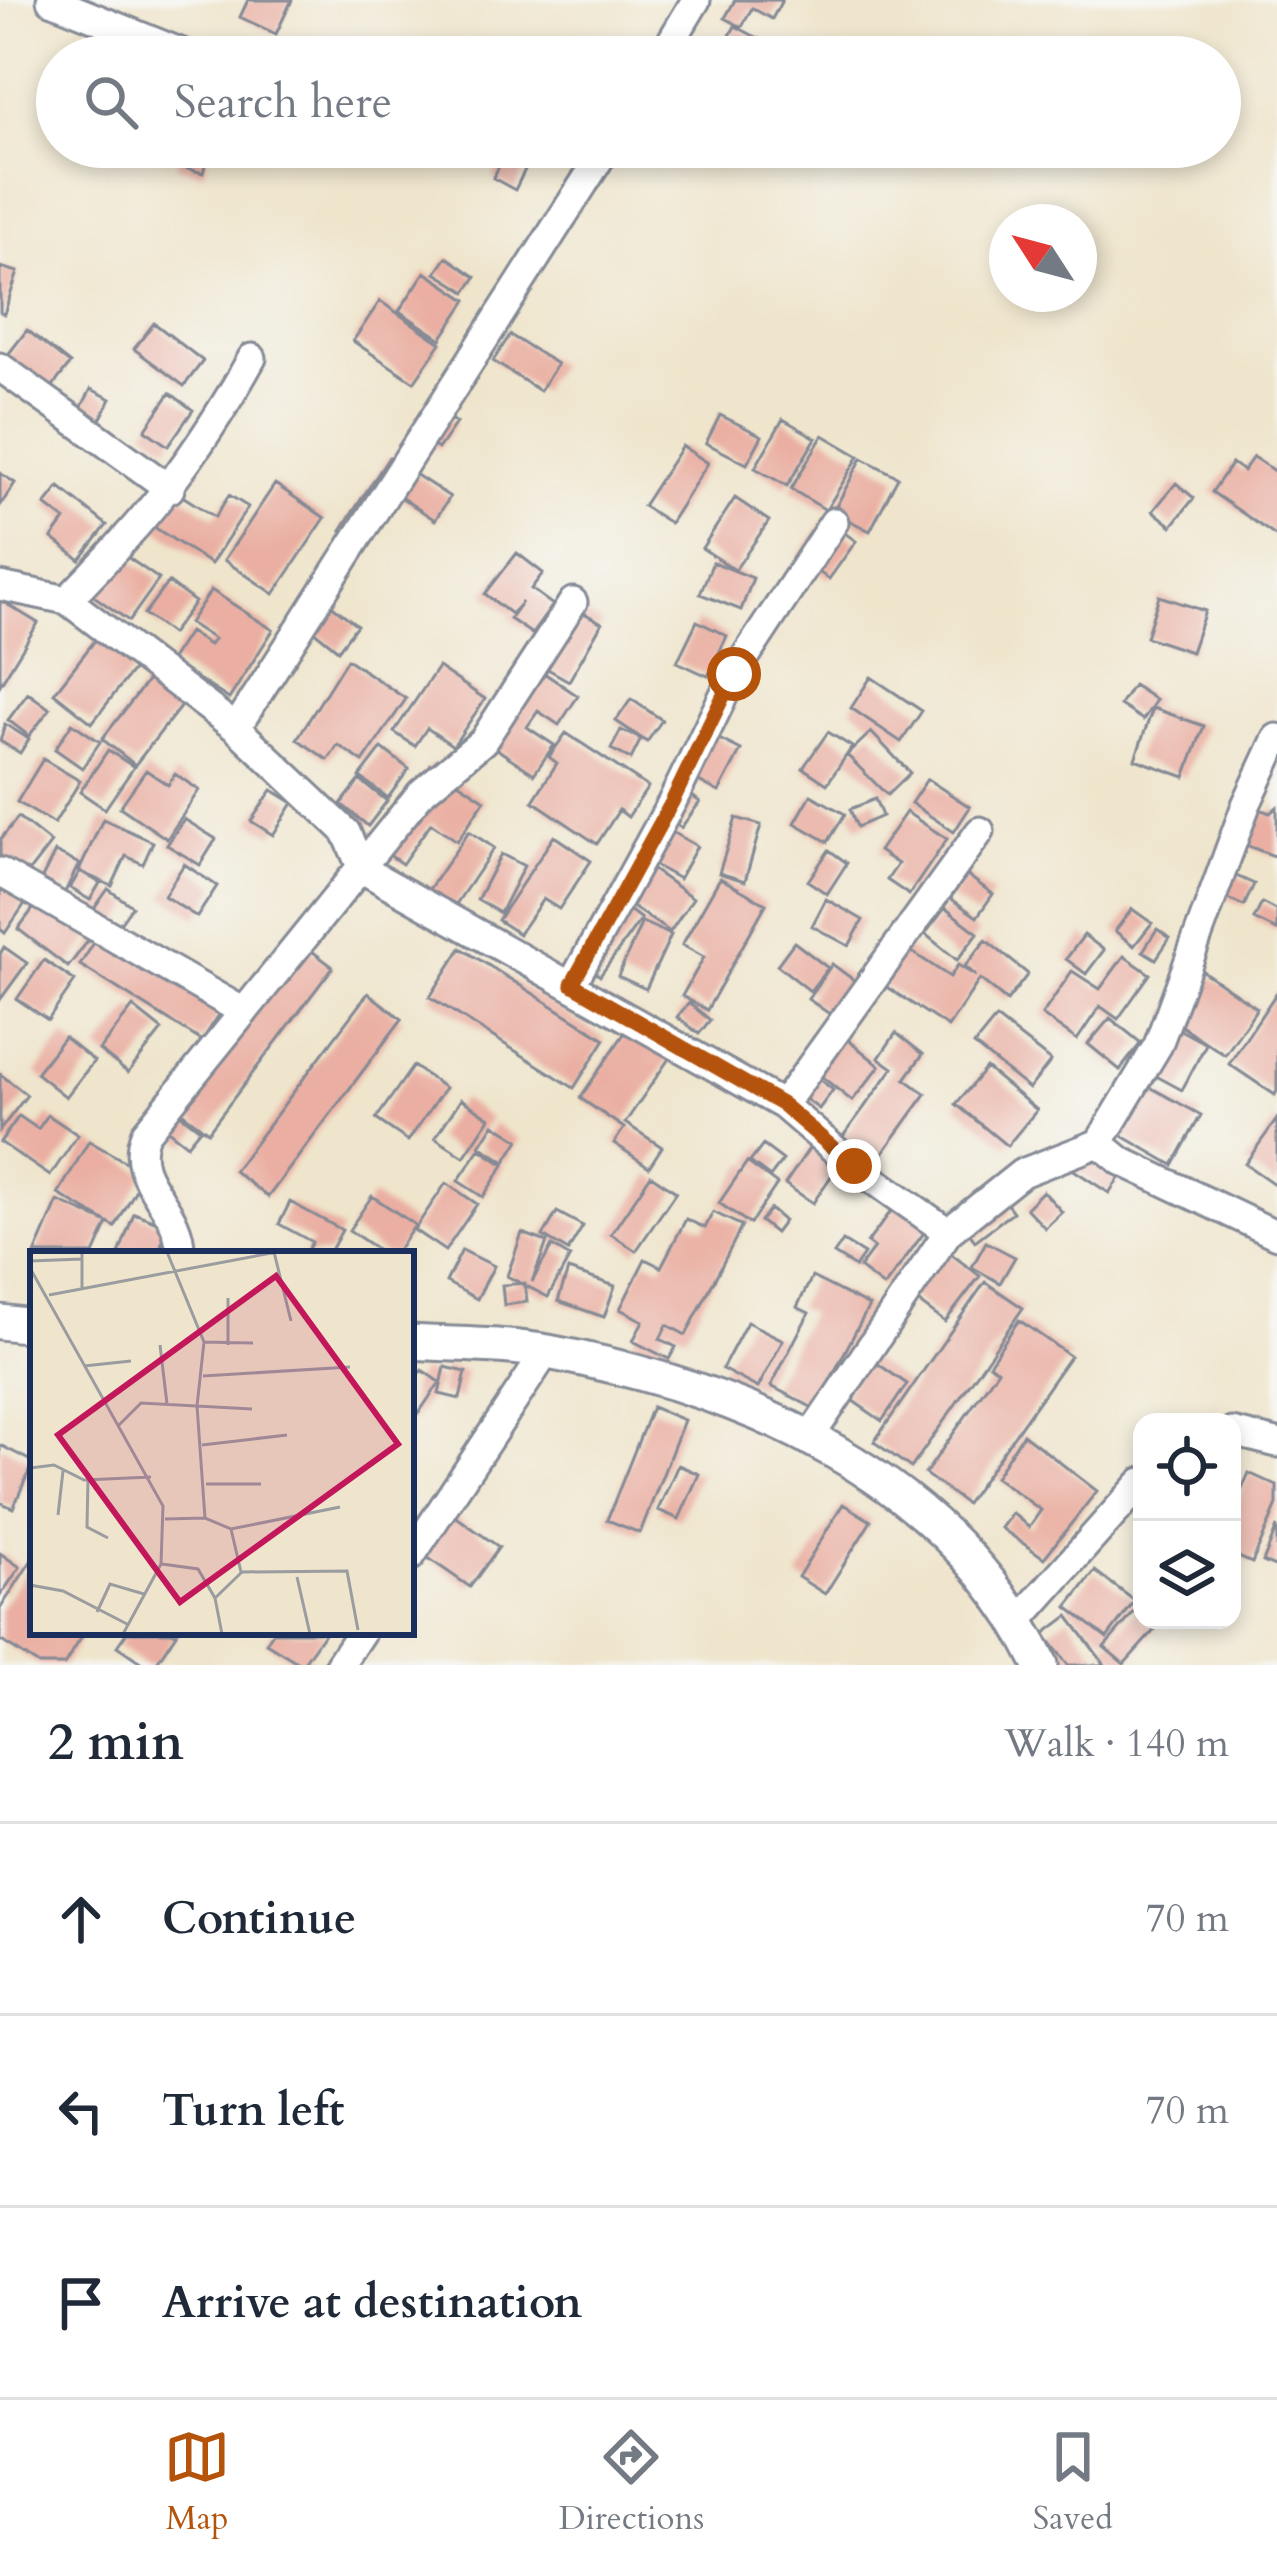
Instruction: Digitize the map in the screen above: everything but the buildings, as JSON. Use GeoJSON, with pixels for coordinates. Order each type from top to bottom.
{"type":"FeatureCollection","features":[{"type":"Feature","properties":{"kind":"street"},"geometry":{"type":"LineString","coordinates":[[51,0],[140,36]]}},
{"type":"Feature","properties":{"kind":"street"},"geometry":{"type":"LineString","coordinates":[[675,36],[696,0]]}},
{"type":"Feature","properties":{"kind":"street"},"geometry":{"type":"LineString","coordinates":[[236,728],[594,168]]}},
{"type":"Feature","properties":{"kind":"street"},"geometry":{"type":"LineString","coordinates":[[67,601],[170,489],[252,358]]}},
{"type":"Feature","properties":{"kind":"street"},"geometry":{"type":"LineString","coordinates":[[0,367],[170,489]]}},
{"type":"Feature","properties":{"kind":"street"},"geometry":{"type":"LineString","coordinates":[[572,984],[672,802],[734,674],[834,522]]}},
{"type":"Feature","properties":{"kind":"street"},"geometry":{"type":"LineString","coordinates":[[0,586],[67,601],[236,728],[346,832],[362,869],[783,1105],[854,1166],[948,1232]]}},
{"type":"Feature","properties":{"kind":"street"},"geometry":{"type":"LineString","coordinates":[[179,1251],[168,1208],[145,1178],[137,1154],[174,1094],[421,793],[482,741],[573,602]]}},
{"type":"Feature","properties":{"kind":"street"},"geometry":{"type":"LineString","coordinates":[[810,1437],[948,1232],[1022,1173],[1099,1143],[1158,1045],[1246,805],[1277,738]]}},
{"type":"Feature","properties":{"kind":"street"},"geometry":{"type":"LineString","coordinates":[[783,1105],[980,831]]}},
{"type":"Feature","properties":{"kind":"street"},"geometry":{"type":"LineString","coordinates":[[0,872],[244,1012]]}},
{"type":"Feature","properties":{"kind":"street"},"geometry":{"type":"LineString","coordinates":[[1099,1143],[1120,1161],[1277,1235]]}},
{"type":"Feature","properties":{"kind":"street"},"geometry":{"type":"LineString","coordinates":[[0,1322],[30,1326]]}},
{"type":"Feature","properties":{"kind":"street"},"geometry":{"type":"LineString","coordinates":[[414,1342],[546,1352],[736,1400],[810,1437],[897,1490],[972,1562],[1019,1620],[1041,1665]]}},
{"type":"Feature","properties":{"kind":"street"},"geometry":{"type":"LineString","coordinates":[[414,1551],[546,1352]]}},
{"type":"Feature","properties":{"kind":"street"},"geometry":{"type":"LineString","coordinates":[[1241,1434],[1277,1443]]}},
{"type":"Feature","properties":{"kind":"street"},"geometry":{"type":"LineString","coordinates":[[1019,1620],[1133,1492]]}},
{"type":"Feature","properties":{"kind":"street"},"geometry":{"type":"LineString","coordinates":[[339,1665],[359,1635]]}},
{"type":"Feature","properties":{"kind":"route"},"geometry":{"type":"LineString","coordinates":[[734,674],[672,802],[572,984],[783,1105],[854,1166]]}}]}
